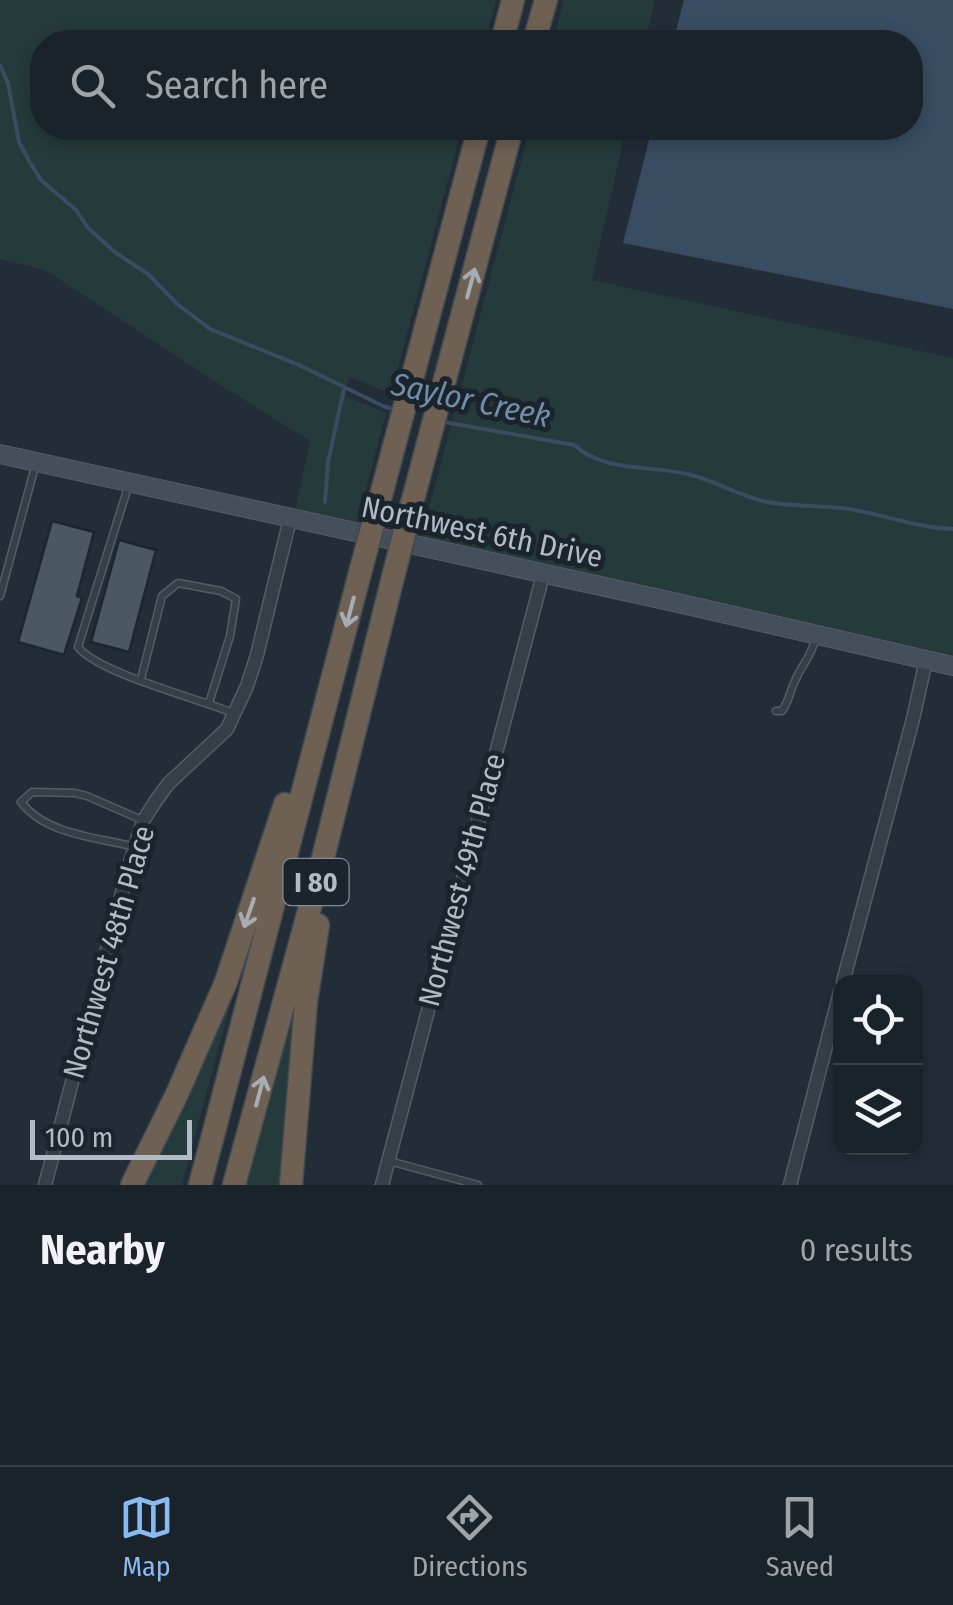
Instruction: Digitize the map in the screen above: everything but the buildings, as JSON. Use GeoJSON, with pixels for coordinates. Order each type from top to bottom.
{"type":"FeatureCollection","features":[{"type":"Feature","properties":{"kind":"highway"},"geometry":{"type":"LineString","coordinates":[[505,30],[513,0]]}},
{"type":"Feature","properties":{"kind":"highway"},"geometry":{"type":"LineString","coordinates":[[537,30],[546,0]]}},
{"type":"Feature","properties":{"kind":"highway","name":"I 80"},"geometry":{"type":"LineString","coordinates":[[200,1185],[476,140]]}},
{"type":"Feature","properties":{"kind":"highway","name":"I 80"},"geometry":{"type":"LineString","coordinates":[[234,1185],[509,140]]}},
{"type":"Feature","properties":{"kind":"highway"},"geometry":{"type":"LineString","coordinates":[[132,1185],[226,982],[339,655]]}},
{"type":"Feature","properties":{"kind":"highway"},"geometry":{"type":"LineString","coordinates":[[291,1185],[306,1002],[318,921],[342,818],[368,673]]}},
{"type":"Feature","properties":{"kind":"main road","name":"Northwest 6th Drive"},"geometry":{"type":"LineString","coordinates":[[0,454],[953,666]]}},
{"type":"Feature","properties":{"kind":"street","name":"Northwest 48th Place"},"geometry":{"type":"LineString","coordinates":[[45,1185],[143,820],[168,784],[227,729],[248,686],[290,518]]}},
{"type":"Feature","properties":{"kind":"street","name":"Northwest 49th Place"},"geometry":{"type":"LineString","coordinates":[[382,1185],[542,574]]}},
{"type":"Feature","properties":{"kind":"street"},"geometry":{"type":"LineString","coordinates":[[845,975],[926,660]]}},
{"type":"Feature","properties":{"kind":"street"},"geometry":{"type":"LineString","coordinates":[[790,1185],[833,1019]]}},
{"type":"Feature","properties":{"kind":"lane"},"geometry":{"type":"LineString","coordinates":[[0,596],[36,462]]}},
{"type":"Feature","properties":{"kind":"lane"},"geometry":{"type":"LineString","coordinates":[[130,483],[78,647],[97,662],[234,714]]}},
{"type":"Feature","properties":{"kind":"lane"},"geometry":{"type":"LineString","coordinates":[[141,679],[162,596],[178,584],[221,591],[236,599],[230,636],[209,703]]}},
{"type":"Feature","properties":{"kind":"lane"},"geometry":{"type":"LineString","coordinates":[[776,711],[787,705],[792,684],[812,653],[816,635]]}},
{"type":"Feature","properties":{"kind":"lane"},"geometry":{"type":"LineString","coordinates":[[135,846],[43,823],[21,802],[32,792],[75,793],[143,820]]}},
{"type":"Feature","properties":{"kind":"lane"},"geometry":{"type":"LineString","coordinates":[[388,1161],[478,1185]]}},
{"type":"Feature","properties":{"kind":"green space"},"geometry":{"type":"Polygon","coordinates":[[[0,0],[496,0],[488,30],[30,30],[30,140],[459,140],[391,394],[350,377],[345,388],[346,396],[386,413],[357,523],[295,511],[310,441],[45,270],[0,259],[0,0]]]}},
{"type":"Feature","properties":{"kind":"green space"},"geometry":{"type":"Polygon","coordinates":[[[564,0],[655,0],[648,30],[556,30],[564,0]]]}},
{"type":"Feature","properties":{"kind":"green space"},"geometry":{"type":"Polygon","coordinates":[[[527,140],[623,140],[592,280],[953,358],[953,655],[421,538],[527,140]]]}},
{"type":"Feature","properties":{"kind":"green space"},"geometry":{"type":"Polygon","coordinates":[[[243,956],[182,1185],[140,1185],[243,956]]]}},
{"type":"Feature","properties":{"kind":"green space"},"geometry":{"type":"Polygon","coordinates":[[[295,998],[286,1185],[246,1185],[295,998]]]}},
{"type":"Feature","properties":{"kind":"water"},"geometry":{"type":"Polygon","coordinates":[[[684,0],[953,0],[953,309],[623,243],[649,140],[923,140],[923,30],[676,30],[684,0]]]}},
{"type":"Feature","properties":{"kind":"waterway","name":"Saylor Creek"},"geometry":{"type":"LineString","coordinates":[[0,65],[8,83],[19,142],[29,161],[41,180],[116,253],[148,274],[177,304],[210,329],[396,410]]}},
{"type":"Feature","properties":{"kind":"waterway"},"geometry":{"type":"LineString","coordinates":[[325,502],[328,462],[344,389]]}},
{"type":"Feature","properties":{"kind":"waterway","name":"Saylor Creek"},"geometry":{"type":"LineString","coordinates":[[444,422],[574,445],[600,460],[691,475],[763,501],[848,509],[953,529]]}}]}
